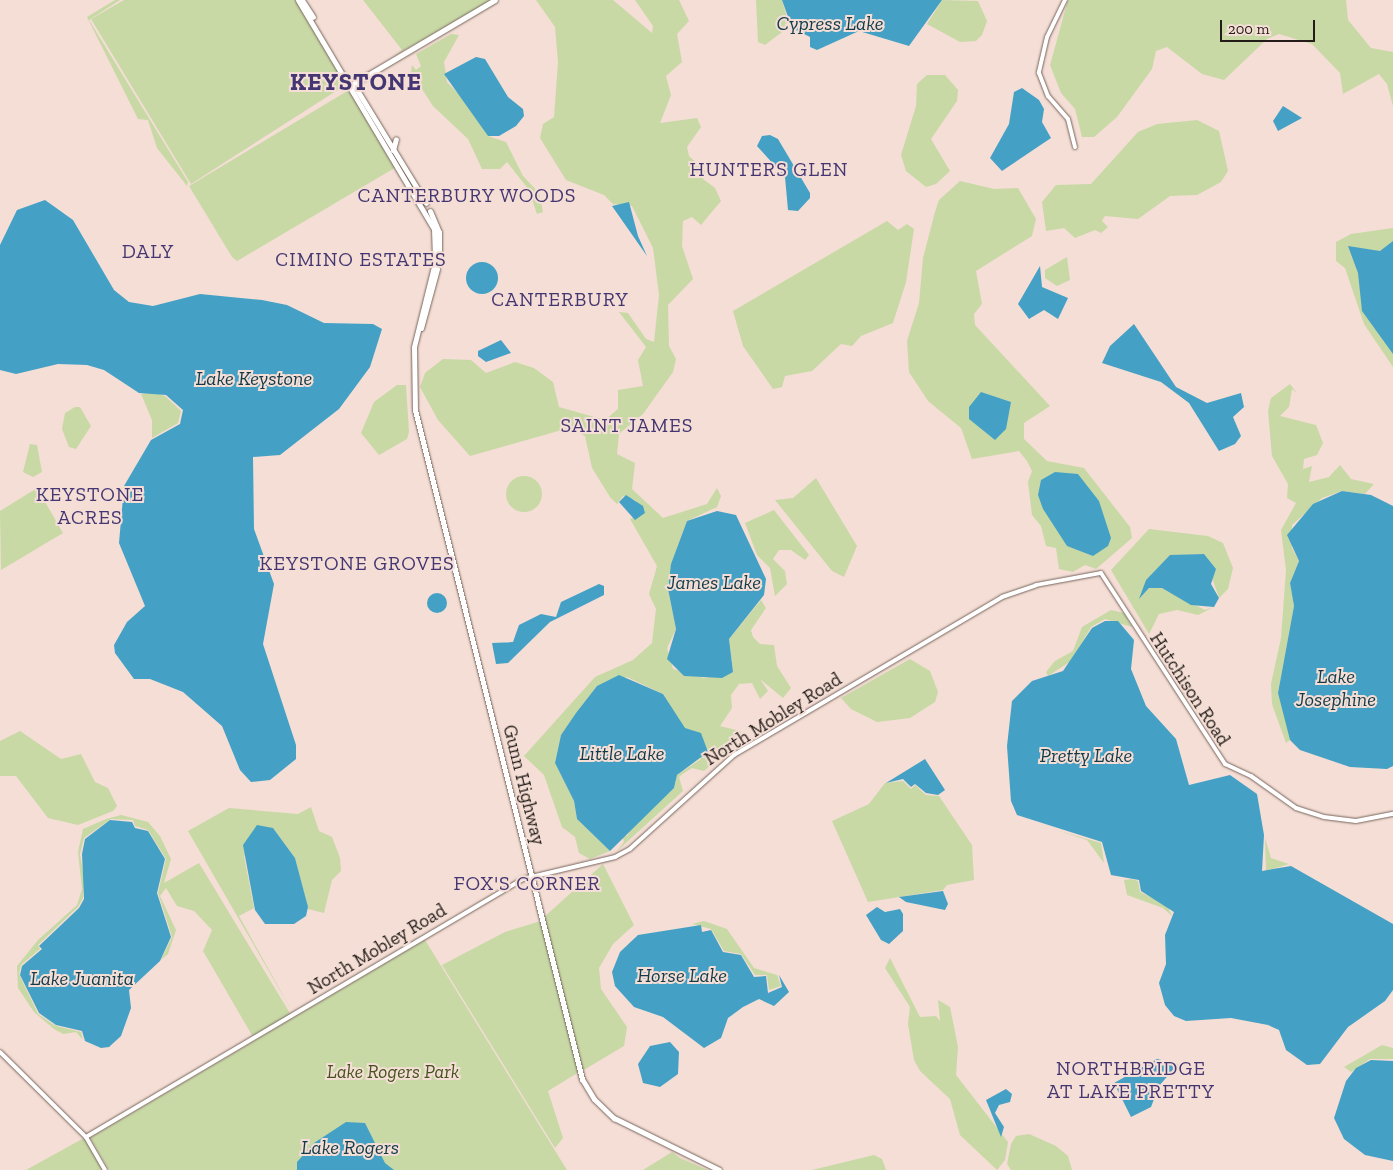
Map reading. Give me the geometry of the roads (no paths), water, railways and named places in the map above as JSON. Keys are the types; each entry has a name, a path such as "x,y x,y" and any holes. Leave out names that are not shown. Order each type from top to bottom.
{"main road":[{"name":"Gunn Highway","path":"298,0 358,91 433,216 440,241 414,363"},
{"name":"Gunn Highway","path":"302,0 426,210 435,234 435,262 414,363 415,410 432,487 581,1076 590,1094 618,1120 719,1170"},
{"path":"352,84 361,81 495,0"},
{"path":"352,84 480,9"},
{"path":"358,91 361,81"},
{"path":"394,151 396,139"}],"street":[{"path":"1065,0 1047,37 1039,73 1048,96 1068,118 1075,147"},
{"name":"North Mobley Road","path":"86,1137 531,875 614,857 630,849 734,756 1002,597 1101,573"},
{"name":"Hutchison Road","path":"1101,573 1220,759 1296,808 1324,817 1356,821 1393,814"},
{"path":"0,1052 86,1137 105,1170"}],"water":[{"name":"Cypress Lake","path":"782,0 942,0 909,46 859,31 817,50 810,47 810,37 792,28"},
{"path":"476,57 485,59 508,97 523,109 524,116 516,126 499,136 488,136 444,74"},
{"path":"1022,88 1039,100 1044,109 1042,122 1051,138 1002,171 990,158 1009,124 1014,92"},
{"path":"1283,106 1302,118 1278,131 1273,121"},
{"path":"770,135 778,139 810,193 810,198 798,211 788,210 785,177 757,146 762,136"},
{"name":"Lake Keystone","path":"45,200 73,220 114,290 129,302 153,306 200,294 262,300 287,305 324,323 373,324 382,329 370,367 339,409 280,455 253,457 254,529 274,584 263,644 296,745 296,759 270,780 251,782 240,770 222,726 183,692 150,679 134,679 115,653 114,645 127,622 145,606 119,543 124,486 151,440 180,424 183,410 166,395 139,393 104,370 87,365 58,364 16,374 0,370 0,245 17,210"},
{"path":"629,202 638,236 647,256 612,206"},
{"path":"1393,241 1393,354 1362,311 1358,273 1348,246 1380,251"},
{"path":"482,262 488,263 493,267 497,272 497,284 493,289 488,293 482,294 476,293 471,289 467,284 466,278 467,272 471,267 476,263"},
{"path":"1040,266 1042,287 1068,298 1058,319 1044,310 1029,319 1018,304"},
{"path":"1134,324 1176,387 1207,403 1241,393 1244,407 1233,417 1241,436 1235,444 1219,451 1189,403 1161,382 1102,363 1110,346"},
{"path":"501,340 511,353 486,362 478,356 478,351"},
{"path":"981,392 1011,402 1006,429 995,440 969,419 969,407"},
{"path":"1055,472 1078,474 1099,501 1111,538 1108,546 1093,556 1067,546 1043,509 1038,495 1041,480"},
{"name":"Lake Josephine","path":"1342,491 1371,495 1393,506 1393,766 1387,769 1350,767 1300,750 1290,740 1278,693 1294,606 1290,583 1299,561 1287,535 1313,504"},
{"path":"626,495 643,506 645,513 635,520 619,502"},
{"name":"James Lake","path":"717,511 736,515 766,579 764,595 729,639 733,672 722,678 684,676 667,659 676,629 668,589 671,564 687,521"},
{"path":"1204,554 1216,569 1211,584 1219,598 1214,607 1191,605 1162,588 1149,588 1139,599 1146,580 1170,555"},
{"path":"599,584 604,586 604,595 550,622 508,663 496,664 492,643 513,642 519,625 541,614 556,617 561,602"},
{"path":"433,593 441,593 447,599 447,607 441,613 433,613 427,607 427,599"},
{"name":"Pretty Lake","path":"1105,621 1118,621 1134,640 1131,669 1146,706 1176,739 1189,785 1230,775 1257,794 1264,835 1262,871 1291,866 1393,924 1393,990 1385,1001 1348,1027 1320,1064 1307,1065 1286,1050 1279,1030 1268,1025 1231,1018 1186,1021 1174,1016 1165,1005 1159,983 1166,964 1165,935 1174,912 1141,891 1139,880 1111,875 1102,842 1017,815 1011,801 1007,746 1012,701 1032,681 1063,671 1092,628"},
{"name":"Little Lake","path":"619,675 663,694 685,728 701,733 708,752 677,775 674,788 610,851 577,819 574,801 555,763 561,735 576,713 597,686"},
{"path":"925,759 945,790 938,795 926,793 915,784 911,787 903,779 886,783"},
{"name":"Lake Juanita","path":"110,820 132,822 135,828 148,831 165,859 157,893 171,937 160,961 129,990 131,1008 121,1036 109,1047 101,1048 85,1041 82,1031 56,1025 39,1013 20,975 22,966 42,949 39,946 79,908 84,899 82,854 85,839"},
{"path":"257,825 273,828 295,858 308,907 306,916 294,924 265,924 255,910 243,845"},
{"path":"943,891 948,904 945,910 906,902 899,897"},
{"path":"877,907 885,912 900,909 903,914 903,931 889,944 881,940 866,915"},
{"name":"Horse Lake","path":"701,925 702,932 711,930 723,952 741,955 754,977 766,976 768,993 782,987 779,975 789,992 774,1006 759,999 743,1007 728,1018 721,1038 704,1048 663,1017 634,1007 615,986 612,972 620,952 638,935"},
{"path":"670,1042 679,1052 678,1074 660,1087 643,1083 638,1064 650,1046"},
{"path":"1157,1059 1178,1064 1159,1086 1151,1107 1131,1117 1114,1083"},
{"path":"1371,1060 1393,1061 1393,1161 1365,1155 1344,1139 1334,1118 1346,1081 1356,1068"},
{"path":"1006,1089 1012,1094 1010,1102 999,1105 995,1113 1004,1127 1001,1137 986,1100"},
{"name":"Lake Rogers","path":"346,1122 365,1123 385,1163 394,1170 297,1170 297,1162 314,1143"}],"district":[{"name":"KEYSTONE","path":"356,82"},
{"name":"HUNTERS GLEN","path":"769,169"},
{"name":"CANTERBURY WOODS","path":"467,195"},
{"name":"DALY","path":"148,251"},
{"name":"CIMINO ESTATES","path":"361,259"},
{"name":"CANTERBURY","path":"560,299"},
{"name":"SAINT JAMES","path":"627,425"},
{"name":"KEYSTONE ACRES","path":"90,506"},
{"name":"KEYSTONE GROVES","path":"357,563"},
{"name":"FOX'S CORNER","path":"527,883"},
{"name":"NORTHBRIDGE AT LAKE PRETTY","path":"1131,1080"}],"park label":[{"name":"Lake Rogers Park","path":"393,1072"}]}
